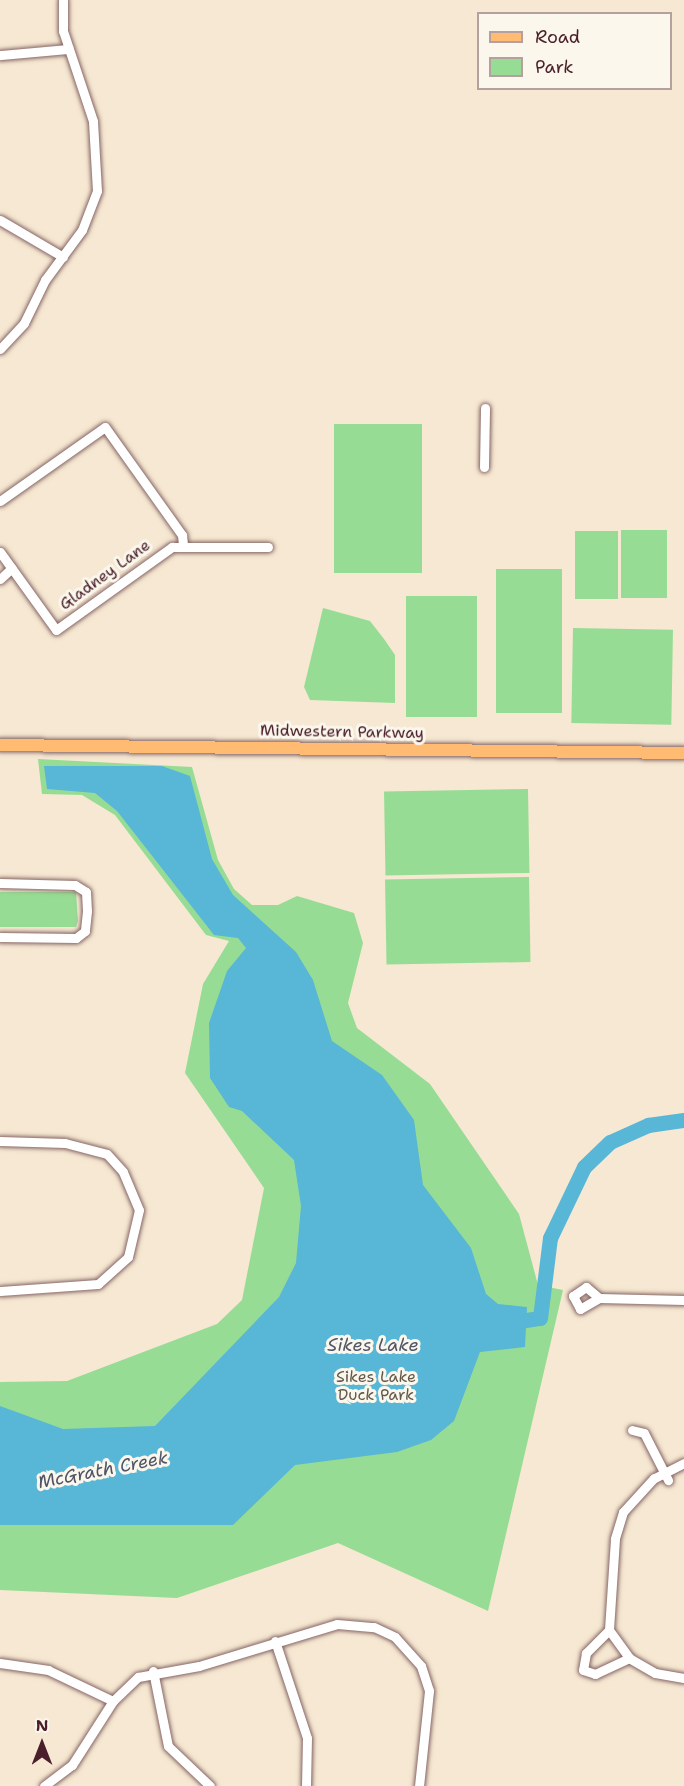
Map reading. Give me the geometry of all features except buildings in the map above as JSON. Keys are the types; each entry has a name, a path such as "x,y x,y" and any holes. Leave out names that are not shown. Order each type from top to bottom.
{"main road":[{"name":"Midwestern Parkway","path":"0,745 684,753"}],"street":[{"path":"0,349 24,323 95,201 99,166 85,84 69,49 63,0"},
{"path":"0,55 69,49"},
{"path":"0,220 63,257"},
{"path":"484,467 485,408"},
{"path":"0,501 105,427 182,535 183,545"},
{"name":"Gladney Lane","path":"0,552 56,630 159,553 183,545 268,546"},
{"path":"0,579 12,568"},
{"path":"0,883 75,885 86,892 87,910 85,931 76,938 0,937"},
{"path":"0,1142 65,1143 107,1154 123,1172 139,1210 138,1234 128,1257 98,1284 0,1290"},
{"path":"599,1298 684,1300"},
{"path":"632,1430 644,1433 666,1477"},
{"path":"630,1658 595,1674 583,1670 586,1653 609,1630 618,1524 642,1488 666,1477 684,1463"},
{"path":"44,1786 54,1783 86,1747 113,1701 138,1677 153,1671 198,1666 322,1626 363,1625 394,1637 412,1652 429,1691 419,1786"},
{"path":"609,1630 630,1658 655,1673 684,1678"},
{"path":"275,1641 307,1738 306,1786"},
{"path":"0,1663 48,1670 113,1701"},
{"path":"153,1671 168,1746 210,1786"}],"green space":[{"path":"334,424 422,424 422,573 334,573"},
{"path":"621,530 667,530 667,598 621,598"},
{"path":"575,531 618,531 618,599 575,599"},
{"path":"496,569 562,569 562,713 496,713"},
{"path":"406,596 477,596 477,717 406,717"},
{"path":"323,608 370,621 384,639 395,655 395,703 310,700 304,687"},
{"path":"573,628 673,630 671,725 571,723"},
{"name":"Sikes Lake Duck Park","path":"38,759 192,767 218,860 234,889 252,905 278,905 297,896 354,913 363,943 348,1003 357,1028 430,1084 519,1214 538,1285 563,1290 488,1611 338,1543 177,1598 0,1590 0,1382 67,1381 217,1324 242,1300 264,1188 185,1073 203,984 229,941 206,935 115,815 82,795 42,794"},
{"path":"528,789 529,873 385,876 384,792"},
{"path":"529,877 530,962 387,965 385,880"},
{"path":"0,892 76,892 78,921 76,927 0,927"}],"water":[{"name":"Sikes Lake","path":"44,766 162,766 190,776 212,859 233,895 296,952 313,980 332,1041 382,1075 414,1120 423,1185 471,1248 486,1294 498,1304 527,1307 525,1347 480,1352 454,1421 431,1440 397,1452 295,1465 233,1525 0,1525 0,1406 63,1429 155,1426 279,1297 296,1263 301,1206 294,1160 242,1111 229,1107 210,1078 209,1023 227,971 246,948 238,938 214,935 117,811 95,793 47,789"}],"waterway":[{"name":"McGrath Creek","path":"507,1323 540,1318 550,1238 584,1167 610,1142 648,1125 684,1120"}]}
